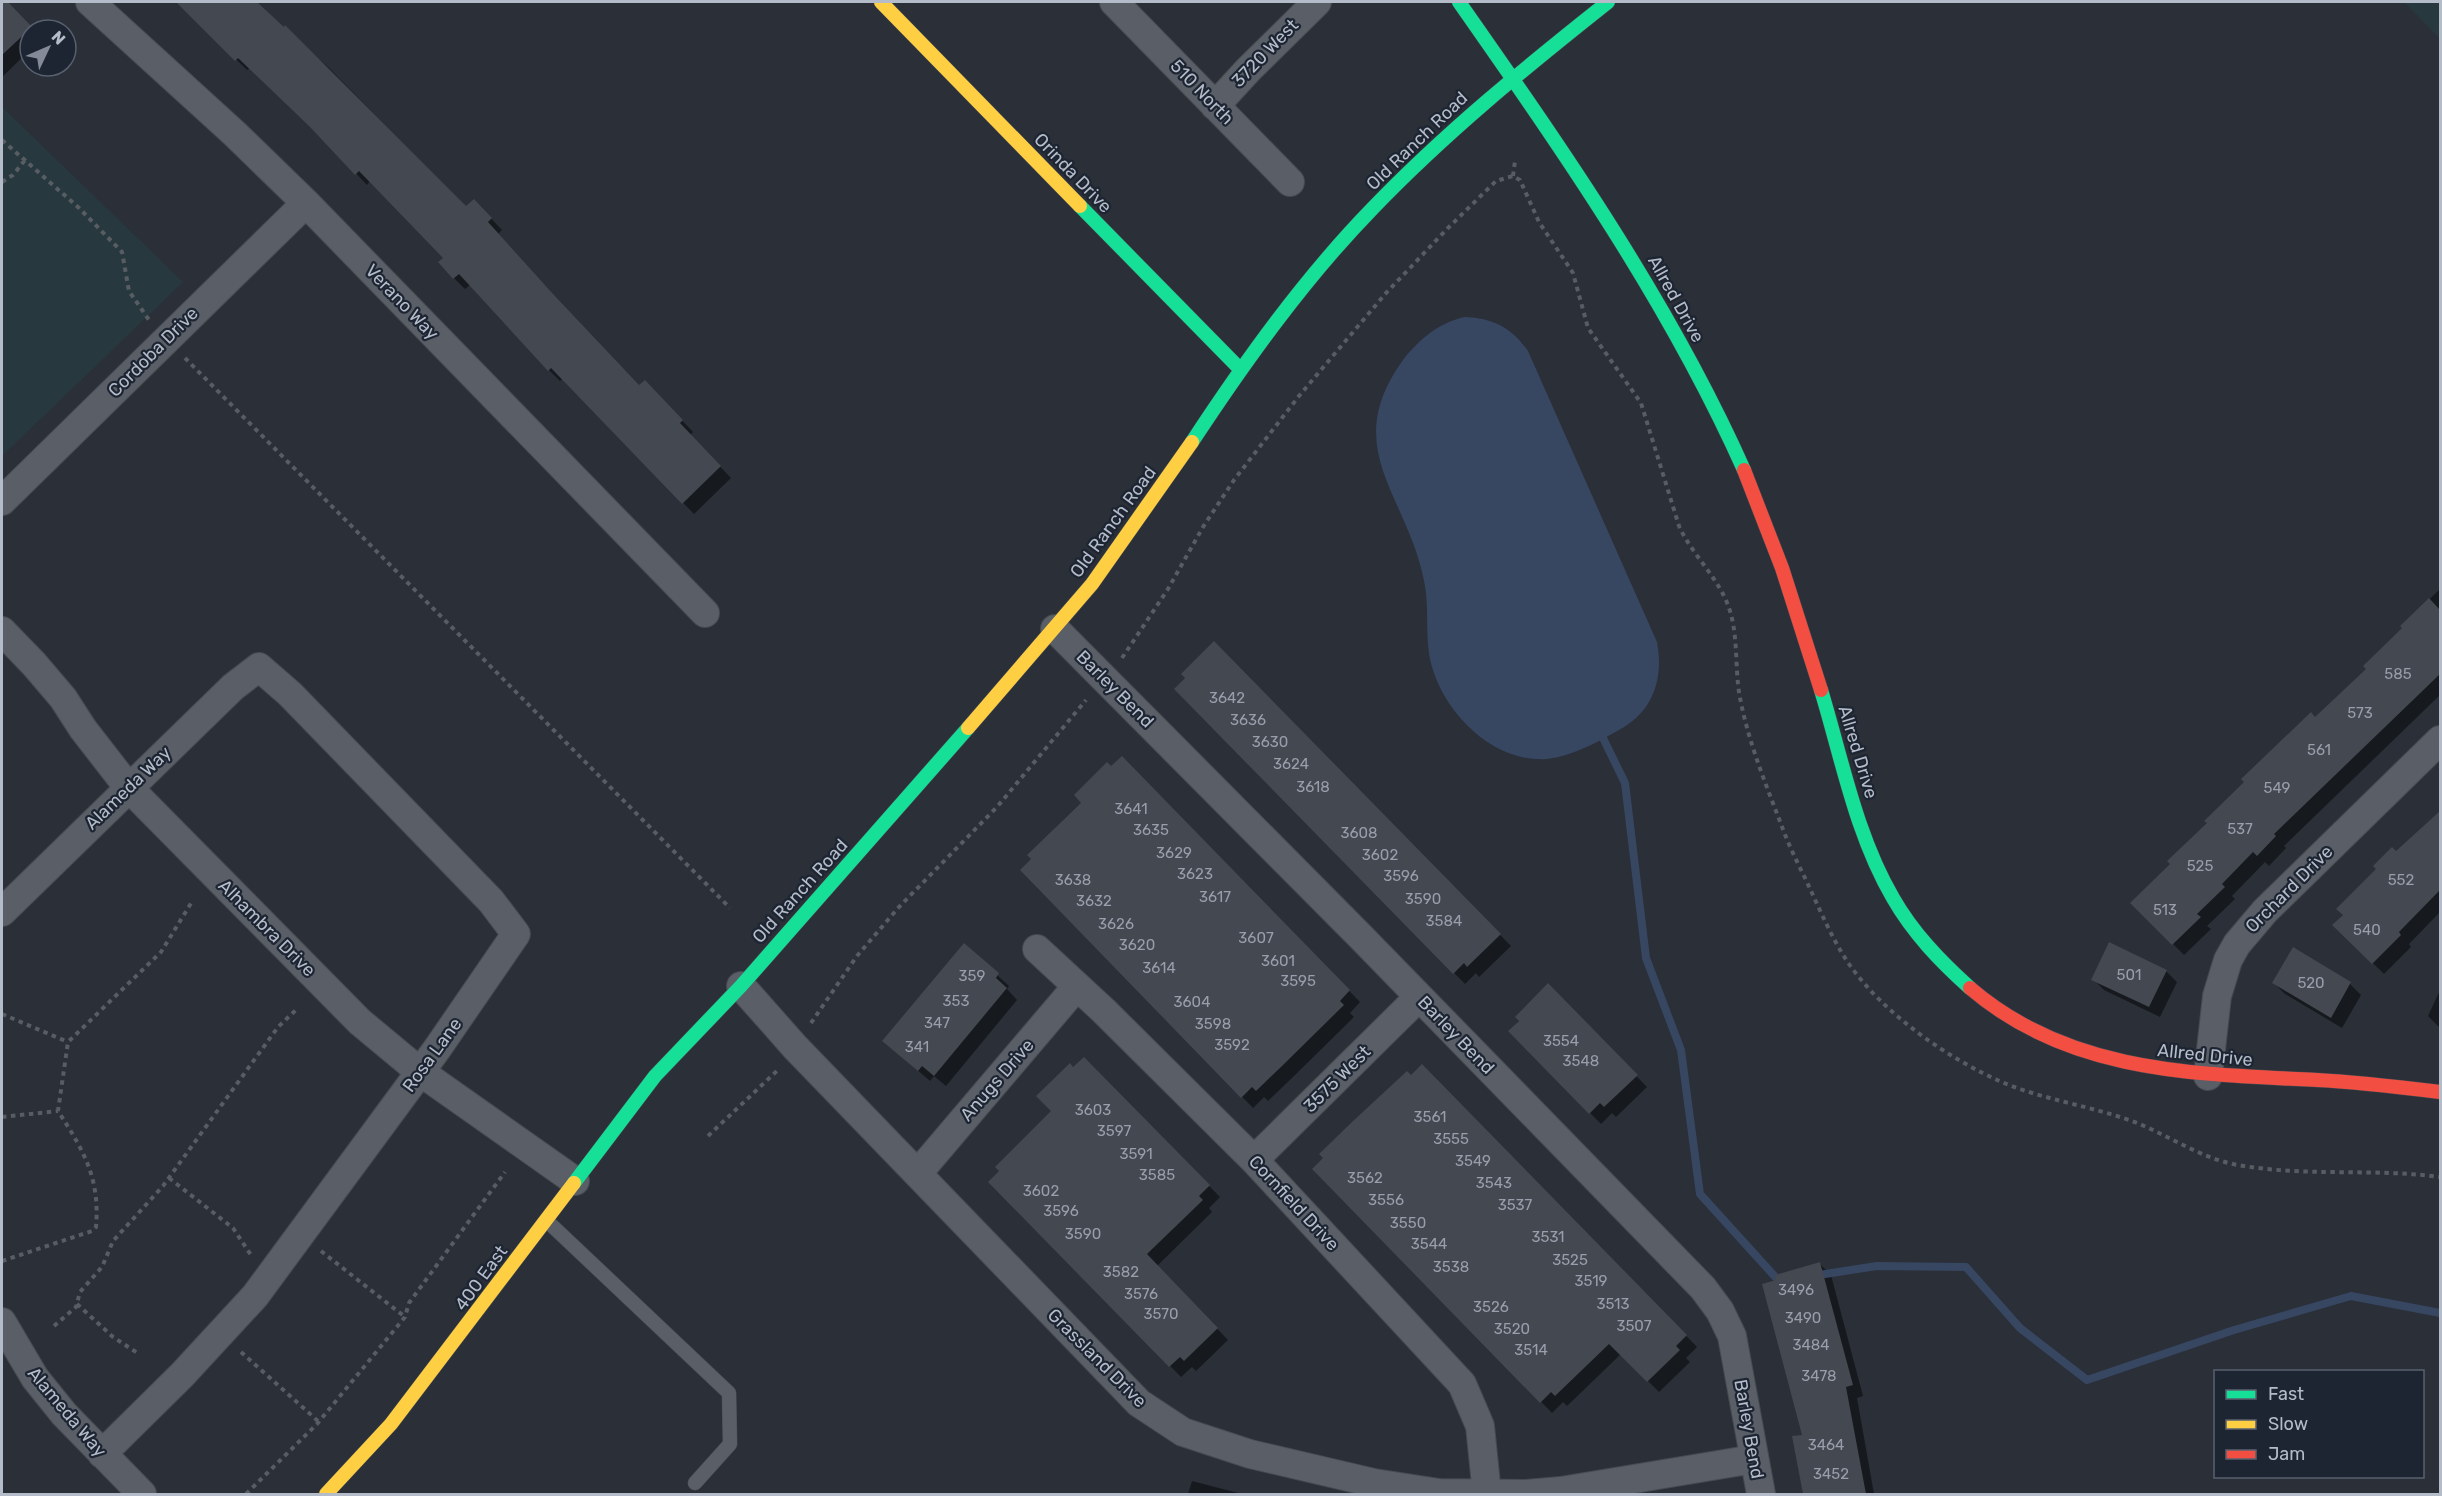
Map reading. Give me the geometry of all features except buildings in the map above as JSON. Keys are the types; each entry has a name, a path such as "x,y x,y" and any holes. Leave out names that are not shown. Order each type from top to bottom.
{"street":[{"name":"Verano Way","path":"90,2 235,134 306,203 705,613"},
{"name":"Orinda Drive","path":"881,2 1239,369"},
{"name":"510 North","path":"1114,2 1290,182"},
{"name":"3720 West","path":"1215,106 1262,55 1317,2"},
{"name":"Allred Drive","path":"1459,2 1603,210 1643,275 1733,445 1774,544 1864,834 1894,899 1914,929 1945,966 1989,1004 2050,1038 2084,1052 2119,1062 2208,1076 2371,1084 2440,1092"},
{"name":"Old Ranch Road","path":"655,1076 741,986 1055,629 1126,540 1239,369 1311,279 1372,209 1450,133 1512,78 1608,2"},
{"name":"Cordoba Drive","path":"2,501 306,203"},
{"name":"Barley Bend","path":"1055,629 1703,1288 1720,1311 1732,1336 1761,1494"},
{"name":"Alhambra Drive","path":"2,631 63,699 128,787 360,1022 419,1071 575,1181"},
{"name":"Alameda Way","path":"2,912 128,787 233,687 259,667"},
{"name":"Rosa Lane","path":"102,1454 182,1375 255,1296 304,1232 516,934 491,901 290,694 259,667"},
{"name":"Orchard Drive","path":"2208,1076 2217,996 2228,960 2237,944 2265,911 2440,740"},
{"name":"Cornfield Drive","path":"1036,949 1077,986 1254,1160 1462,1384 1480,1426 1487,1494"},
{"name":"Grassland Drive","path":"741,986 795,1047 1139,1403 1183,1432 1250,1454 1374,1483 1439,1493 1526,1494 1561,1491 1754,1458"},
{"name":"Anugs Drive","path":"918,1173 1077,986"},
{"name":"3575 West","path":"1254,1160 1419,997"},
{"name":"400 East","path":"326,1494 391,1424 452,1348 655,1076"},
{"name":"Alameda Way","path":"2,1322 35,1378 64,1414 142,1494"}],"lane":[{"path":"546,1220 729,1393 730,1444 695,1483"}],"path":[{"path":"2,140 79,208 122,252 129,291 153,326"},
{"path":"2,182 13,175 26,160"},
{"path":"1513,176 1515,161"},
{"path":"1116,667 1168,589 1203,527 1228,489 1299,396 1386,292 1441,235 1496,181 1513,176 1520,180 1539,222 1572,273 1588,328 1641,403 1679,526 1688,545 1718,587 1729,608 1740,695 1754,750 1785,834 1843,954 1876,996 1911,1027 1959,1061 2004,1082 2053,1100 2122,1117 2234,1165 2277,1170 2379,1172 2440,1177"},
{"path":"184,357 730,908"},
{"path":"806,1030 857,956 899,908 997,807 1082,704"},
{"path":"2,1261 92,1231 96,1227 97,1196 92,1171 82,1147 58,1111 68,1042 161,952 193,900"},
{"path":"54,1326 77,1304 80,1292 102,1267 113,1241 169,1178 278,1027 298,1008"},
{"path":"2,1014 68,1042"},
{"path":"708,1136 777,1073"},
{"path":"2,1117 58,1111"},
{"path":"246,1494 319,1422 405,1317 409,1303 505,1172"},
{"path":"169,1178 233,1228 246,1251 256,1260"},
{"path":"317,1248 405,1317"},
{"path":"77,1304 113,1337 139,1354"},
{"path":"236,1347 319,1422"}],"shaded area":[{"path":"2404,2 2440,2 2440,39"},
{"path":"2,107 183,282 2,456"}],"water":[{"path":"1465,317 1493,322 1501,326 1515,336 1528,351 1657,642 1659,669 1657,681 1648,704 1640,714 1631,723 1602,739 1575,752 1547,759 1527,758 1509,753 1491,744 1475,732 1448,702 1432,667 1426,592 1416,550 1383,471 1377,446 1377,420 1385,391 1403,360 1431,332 1456,319"}],"waterway":[{"path":"1603,738 1625,783 1646,958 1681,1050 1700,1194 1779,1281 1784,1280"},
{"path":"1812,1276 1877,1266 1966,1267 2020,1328 2087,1380 2234,1330 2351,1296 2440,1313"}],"traffic: fast":[{"path":"1459,2 1576,172 1649,288 1715,408 1744,470"},
{"path":"1192,442 1233,381 1299,292 1372,209 1457,127 1608,2"},
{"path":"1080,206 1240,369"},
{"path":"1821,690 1859,823 1880,874 1918,935 1970,988"},
{"path":"574,1183 655,1076 741,986 968,728"}],"traffic: slow":[{"path":"881,2 1080,206"},
{"path":"968,728 1092,584 1192,442"},
{"path":"326,1494 391,1424 574,1183"}],"traffic: jam":[{"path":"1744,470 1782,568 1821,690"},
{"path":"1970,988 2008,1016 2049,1037 2091,1053 2134,1064 2179,1071 2348,1082 2440,1092"}]}
